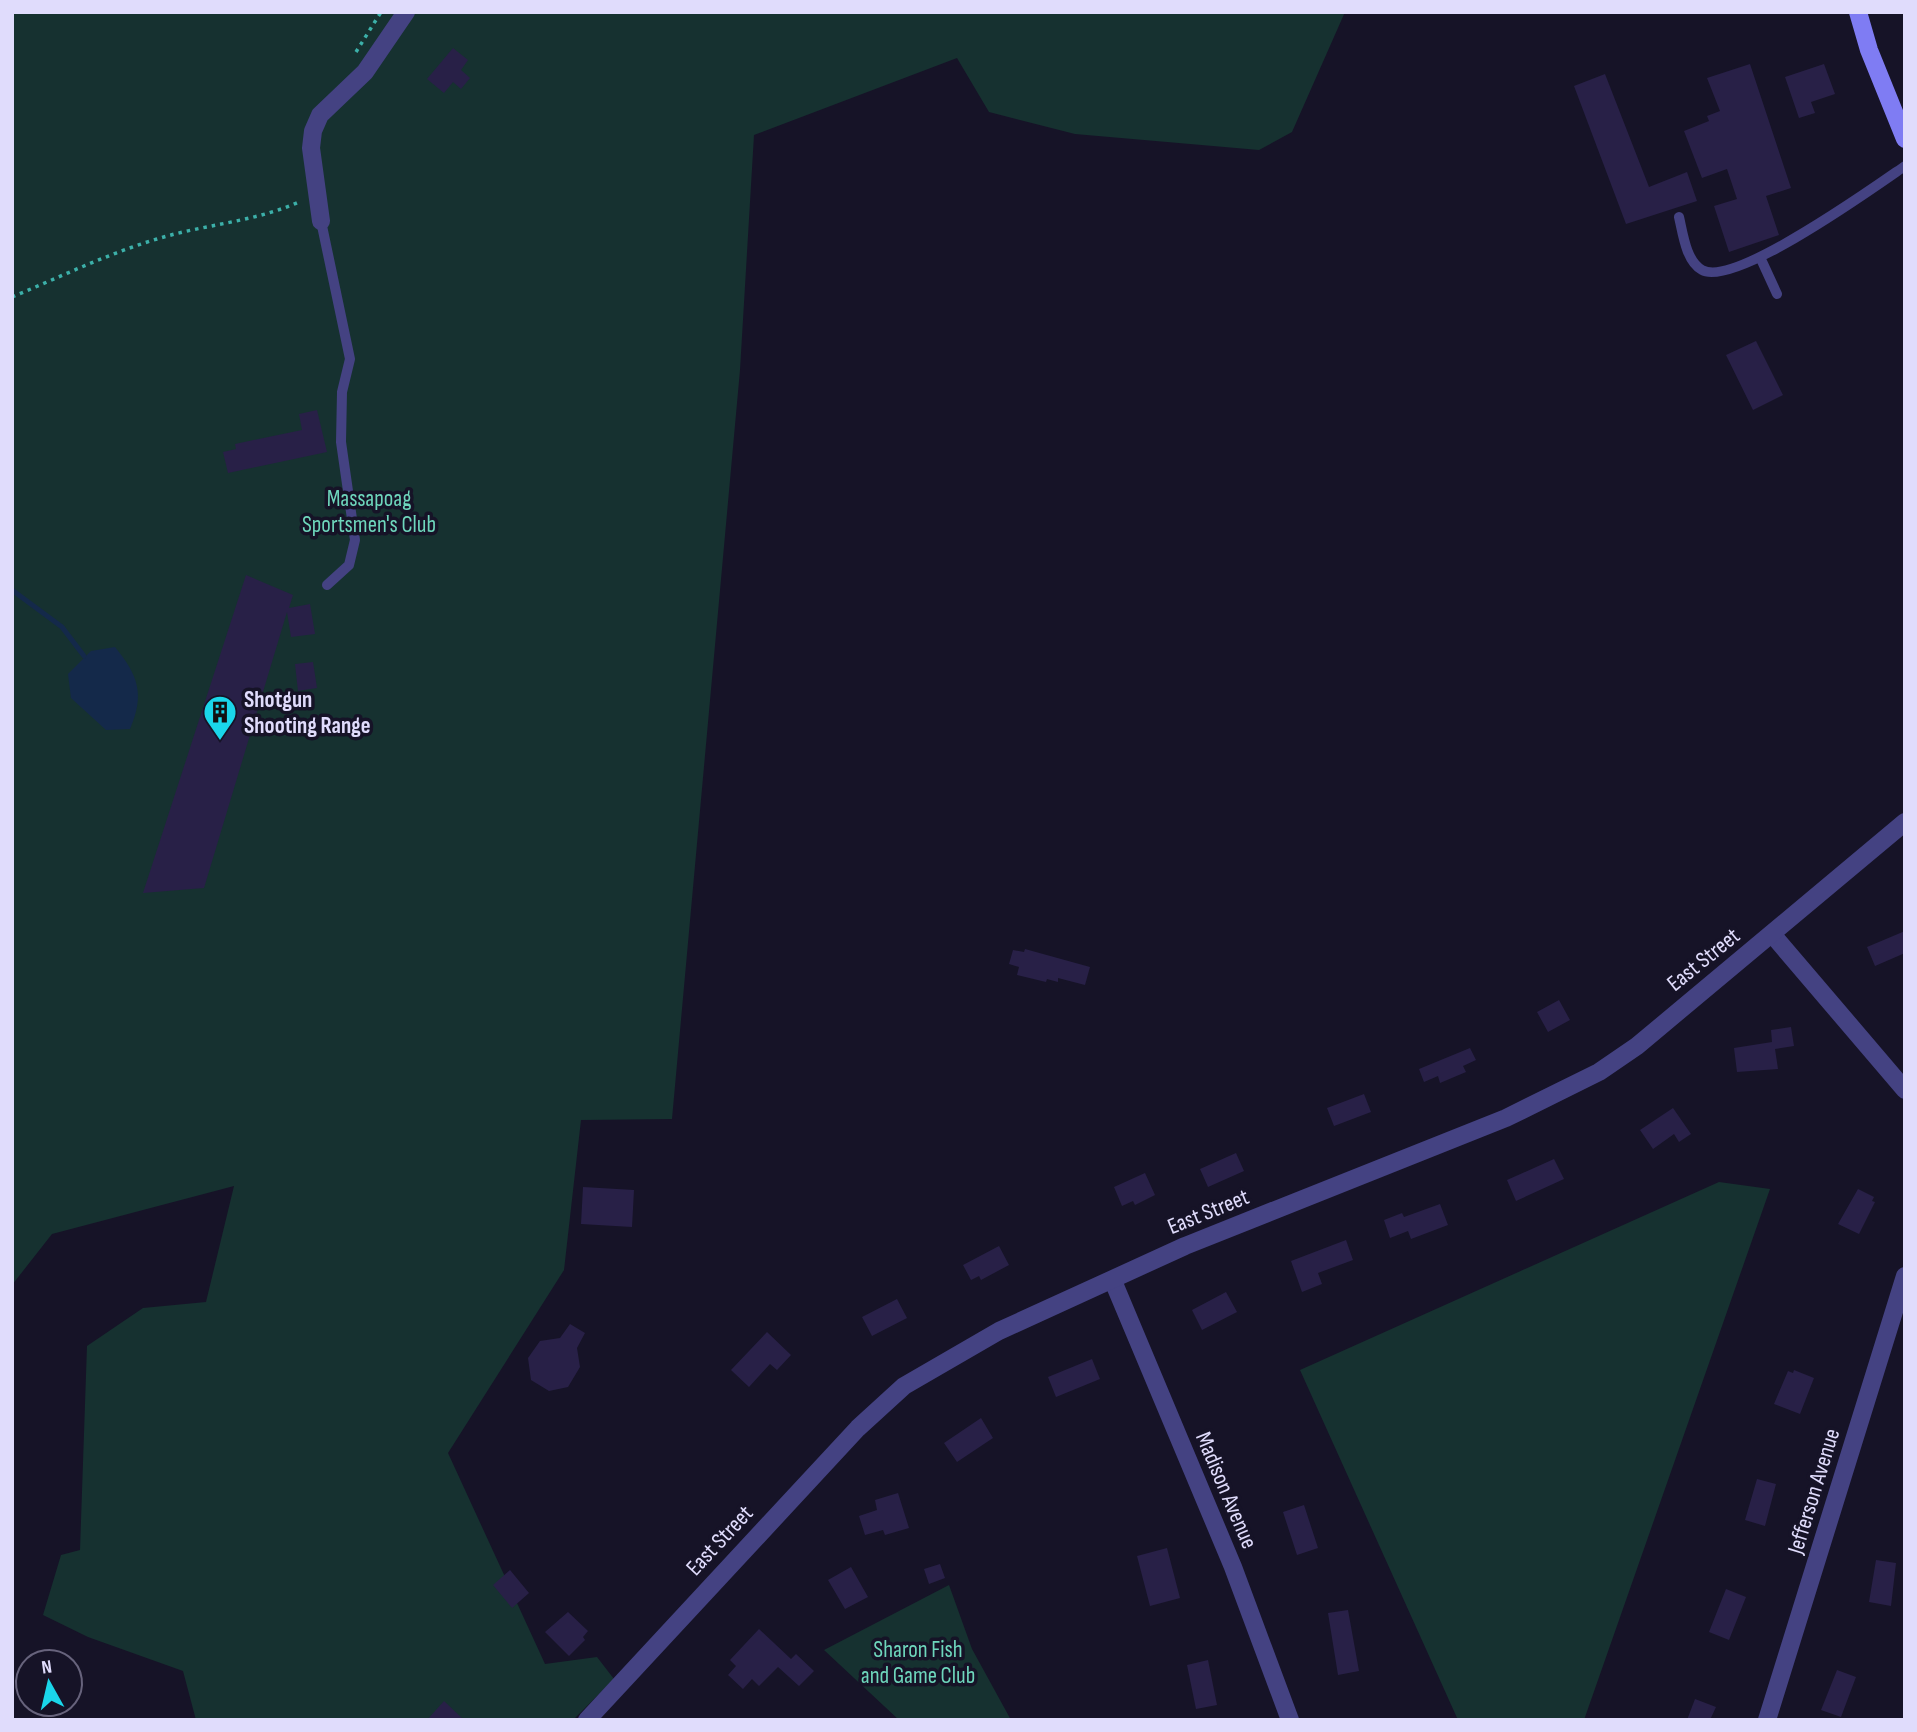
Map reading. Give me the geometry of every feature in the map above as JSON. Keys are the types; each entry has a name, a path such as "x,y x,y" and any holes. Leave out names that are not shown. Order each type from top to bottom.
{"main road":[{"path":"1858,12 1869,50 1905,139"}],"street":[{"path":"321,221 311,148 313,131 320,115 365,72 406,12"},
{"name":"East Street","path":"587,1720 858,1428 904,1386 999,1331 1185,1246 1506,1118 1599,1072 1637,1046 1905,822"},
{"path":"1772,934 1905,1090"},
{"name":"Jefferson Avenue","path":"1768,1720 1905,1276"},
{"name":"Madison Avenue","path":"1113,1281 1233,1567 1290,1720"}],"lane":[{"path":"1679,217 1692,260 1704,272 1724,273 1788,243 1905,166"},
{"path":"321,221 350,359 342,393 341,442 355,540 349,565 327,585"},
{"path":"1760,257 1777,294"}],"path":[{"path":"12,297 156,239 208,225 272,214 316,195"}],"green space":[{"name":"Massapoag Sportsmen's Club","path":"12,12 1345,12 1292,132 1259,150 1075,134 989,112 957,58 754,135 740,370 672,1119 581,1120 564,1270 448,1453 545,1664 597,1657 614,1679 573,1720 196,1720 183,1671 88,1637 43,1615 61,1555 80,1550 87,1346 143,1308 206,1302 234,1186 52,1234 12,1285"},
{"path":"1719,1182 1770,1189 1584,1720 1458,1720 1300,1370"},
{"name":"Sharon Fish and Game Club","path":"949,1585 972,1649 1011,1720 899,1720 824,1650"}],"water":[{"path":"115,647 134,676 137,705 130,729 106,730 71,698 68,674 91,651"}],"building":[{"path":"453,48 468,60 461,70 470,78 461,89 453,82 444,93 427,79"},
{"path":"1750,64 1791,188 1766,196 1779,235 1729,252 1714,206 1737,199 1727,169 1702,178 1684,131 1709,121 1707,116 1720,111 1707,78"},
{"path":"1824,64 1835,94 1811,102 1815,113 1799,118 1785,77"},
{"path":"1605,74 1649,187 1687,172 1697,201 1626,224 1574,86"},
{"path":"1756,341 1783,395 1753,410 1726,355"},
{"path":"317,410 327,452 228,473 223,452 236,449 235,444 302,430 299,414"},
{"name":"Shotgun Shooting Range","path":"246,575 293,595 289,608 310,604 315,634 291,637 287,612 204,888 143,893"},
{"path":"313,662 317,688 298,691 295,664"},
{"path":"1905,931 1905,953 1875,966 1867,947"},
{"path":"1025,949 1090,967 1085,985 1058,978 1058,982 1047,979 1046,982 1017,975 1019,967 1009,964 1013,950 1024,952"},
{"path":"1559,1000 1570,1020 1548,1032 1537,1012"},
{"path":"1791,1027 1794,1046 1775,1049 1778,1069 1737,1072 1734,1048 1772,1042 1771,1030"},
{"path":"1470,1048 1476,1060 1463,1066 1466,1072 1440,1083 1438,1076 1424,1082 1419,1069"},
{"path":"1364,1094 1371,1112 1334,1126 1327,1108"},
{"path":"1673,1108 1691,1134 1679,1142 1674,1134 1653,1149 1640,1130"},
{"path":"1236,1153 1244,1171 1208,1187 1200,1169"},
{"path":"1554,1159 1564,1179 1516,1201 1507,1180"},
{"path":"1145,1173 1155,1195 1135,1205 1133,1201 1122,1206 1114,1187"},
{"path":"583,1187 634,1190 632,1227 581,1224"},
{"path":"1858,1189 1874,1197 1872,1201 1875,1202 1859,1234 1838,1224"},
{"path":"1440,1204 1448,1225 1411,1239 1408,1231 1390,1238 1384,1220 1402,1213 1404,1217"},
{"path":"1346,1240 1353,1260 1318,1273 1322,1284 1302,1292 1291,1261"},
{"path":"999,1246 1009,1265 981,1280 979,1276 971,1280 963,1265"},
{"path":"1226,1292 1237,1312 1202,1330 1192,1310"},
{"path":"897,1299 907,1318 872,1336 862,1317"},
{"path":"570,1324 585,1333 577,1348 580,1367 568,1387 549,1391 531,1380 528,1358 540,1341 560,1338"},
{"path":"767,1332 791,1355 777,1370 770,1364 749,1387 731,1370"},
{"path":"1092,1359 1100,1379 1056,1397 1048,1377"},
{"path":"1794,1370 1814,1378 1800,1414 1774,1404 1788,1371 1793,1373"},
{"path":"981,1418 993,1438 957,1462 944,1443"},
{"path":"1757,1479 1776,1484 1765,1526 1745,1520"},
{"path":"898,1493 909,1528 885,1535 883,1530 865,1535 859,1516 877,1510 875,1500"},
{"path":"1304,1505 1318,1548 1297,1555 1283,1512"},
{"path":"1167,1548 1180,1598 1150,1606 1137,1556"},
{"path":"1876,1560 1896,1563 1891,1606 1869,1602"},
{"path":"940,1564 945,1578 929,1584 924,1569"},
{"path":"851,1567 868,1597 845,1609 828,1580"},
{"path":"510,1570 529,1593 512,1608 493,1585"},
{"path":"1726,1589 1746,1597 1729,1640 1709,1632"},
{"path":"1348,1610 1359,1671 1338,1675 1328,1613"},
{"path":"568,1612 588,1631 583,1637 585,1640 569,1656 545,1632"},
{"path":"759,1629 791,1659 796,1654 814,1671 799,1686 778,1667 759,1686 752,1679 743,1689 728,1675 736,1666 730,1660"},
{"path":"1208,1660 1217,1705 1196,1709 1187,1665"},
{"path":"1837,1670 1856,1677 1841,1717 1821,1710"},
{"path":"1695,1699 1716,1707 1710,1720 1687,1720"},
{"path":"444,1701 464,1720 427,1720"}],"waterway":[{"path":"12,590 62,627 84,656"}],"place":[{"name":"Shotgun Shooting Range","path":"220,742"}]}
